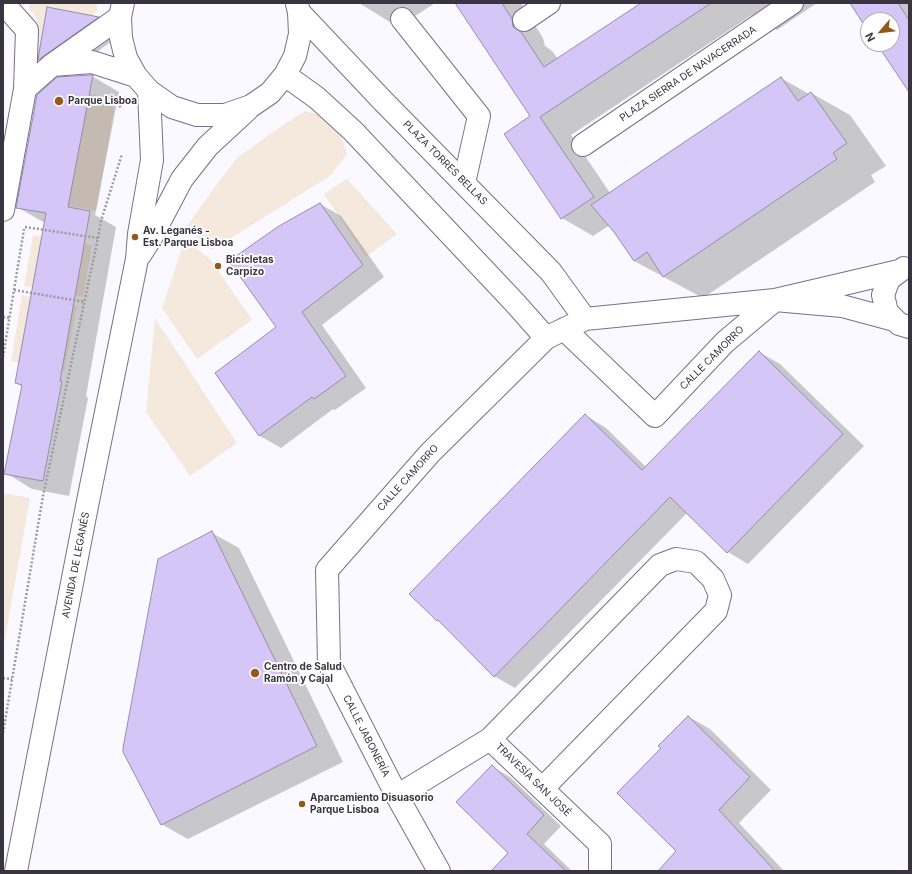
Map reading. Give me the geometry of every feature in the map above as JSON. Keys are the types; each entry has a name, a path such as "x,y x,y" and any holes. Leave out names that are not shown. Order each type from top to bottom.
{"street":[{"path":"3,210 25,89 28,30 4,3"},
{"path":"524,20 549,3"},
{"name":"PLAZA SIERRA DE NAVACERRADA","path":"583,145 792,3"},
{"path":"52,65 92,62 142,84 172,107 197,115 224,115 251,106 270,93 285,75 295,56 300,34 298,7"},
{"name":"PLAZA TORRES BELLAS","path":"298,7 382,100 551,272 585,318"},
{"path":"25,89 52,65 121,10"},
{"path":"121,10 122,44 126,58 142,84"},
{"path":"402,19 479,116 464,183"},
{"path":"285,75 317,98 353,131 516,304 547,340"},
{"name":"AVENIDA DE LEGANÉS","path":"16,871 137,259 139,234 152,160 142,84"},
{"name":"AVENIDA DE LEGANÉS","path":"137,259 151,238 182,179 208,146 251,106"},
{"path":"902,323 887,312 883,295 889,279 904,269"},
{"name":"CALLE CAMORRO","path":"329,664 327,570 430,453 547,340 585,318 775,300 904,269"},
{"name":"CALLE CAMORRO","path":"547,340 655,416 725,342 775,300 842,306 902,323"},
{"path":"490,739 660,565 676,559 696,562 713,579 720,595 716,611 542,789"},
{"name":"CALLE JABONERÍA","path":"329,664 397,796 439,871"},
{"name":"TRAVESÍA SAN JOSÉ","path":"397,796 490,739 600,844 600,871"}],"path":[{"path":"113,97 124,112"},
{"path":"3,733 43,496 101,221 124,150"},
{"path":"3,357 25,219"},
{"path":"24,227 98,238"},
{"path":"14,290 84,302"},
{"path":"3,318 10,318"},
{"path":"3,678 12,679"}],"shaded area":[{"path":"30,3 97,3 97,10 85,26 71,38 38,58 39,27 35,16 29,8"},
{"path":"81,93 99,96 114,108 97,211 39,200"},
{"path":"305,111 325,116 339,127 347,154 330,176 212,250 186,227 238,157"},
{"path":"347,179 397,234 366,257 324,194"},
{"path":"33,235 92,245 83,297 24,286"},
{"path":"185,239 211,260 252,320 197,359 162,308"},
{"path":"22,295 77,306 64,371 11,361"},
{"path":"155,318 237,443 190,476 146,412"},
{"path":"3,493 30,498 3,650"}],"building":[{"path":"455,3 502,3 512,19 513,27 521,32 544,67 641,3 711,3 540,117 594,197 561,219 504,134 530,116"},
{"path":"850,3 898,3 909,20 909,92 882,52 900,52 900,12 860,12 860,19"},
{"path":"47,7 99,17 38,60 39,53"},
{"path":"93,75 68,207 90,211 60,381 62,381 43,481 4,474 22,385 15,383 46,213 16,208 37,95 57,77"},
{"path":"781,77 798,101 811,92 847,143 833,153 837,159 663,277 647,252 634,261 614,232 591,205"},
{"path":"320,203 363,265 302,312 346,376 314,399 312,397 259,436 215,373 276,327 229,261 279,226"},
{"path":"759,351 843,434 727,553 670,497 494,677 438,620 437,621 409,594 585,414 642,470"},
{"name":"Centro de Salud Ramón y Cajal","path":"212,531 317,746 161,825 123,752 123,748 158,559"},
{"path":"688,716 750,777 719,810 775,871 658,871 676,851 617,793 661,748 658,746"},
{"path":"492,765 544,815 527,834 566,871 491,871 508,853 456,802"}],"place":[{"name":"Parque Lisboa","path":"59,101"},
{"name":"Av. Leganés - Est. Parque Lisboa","path":"135,237"},
{"name":"Bicicletas Carpizo","path":"218,266"},
{"name":"Centro de Salud Ramón y Cajal","path":"255,673"},
{"name":"Aparcamiento Disuasorio Parque Lisboa","path":"302,804"}]}
